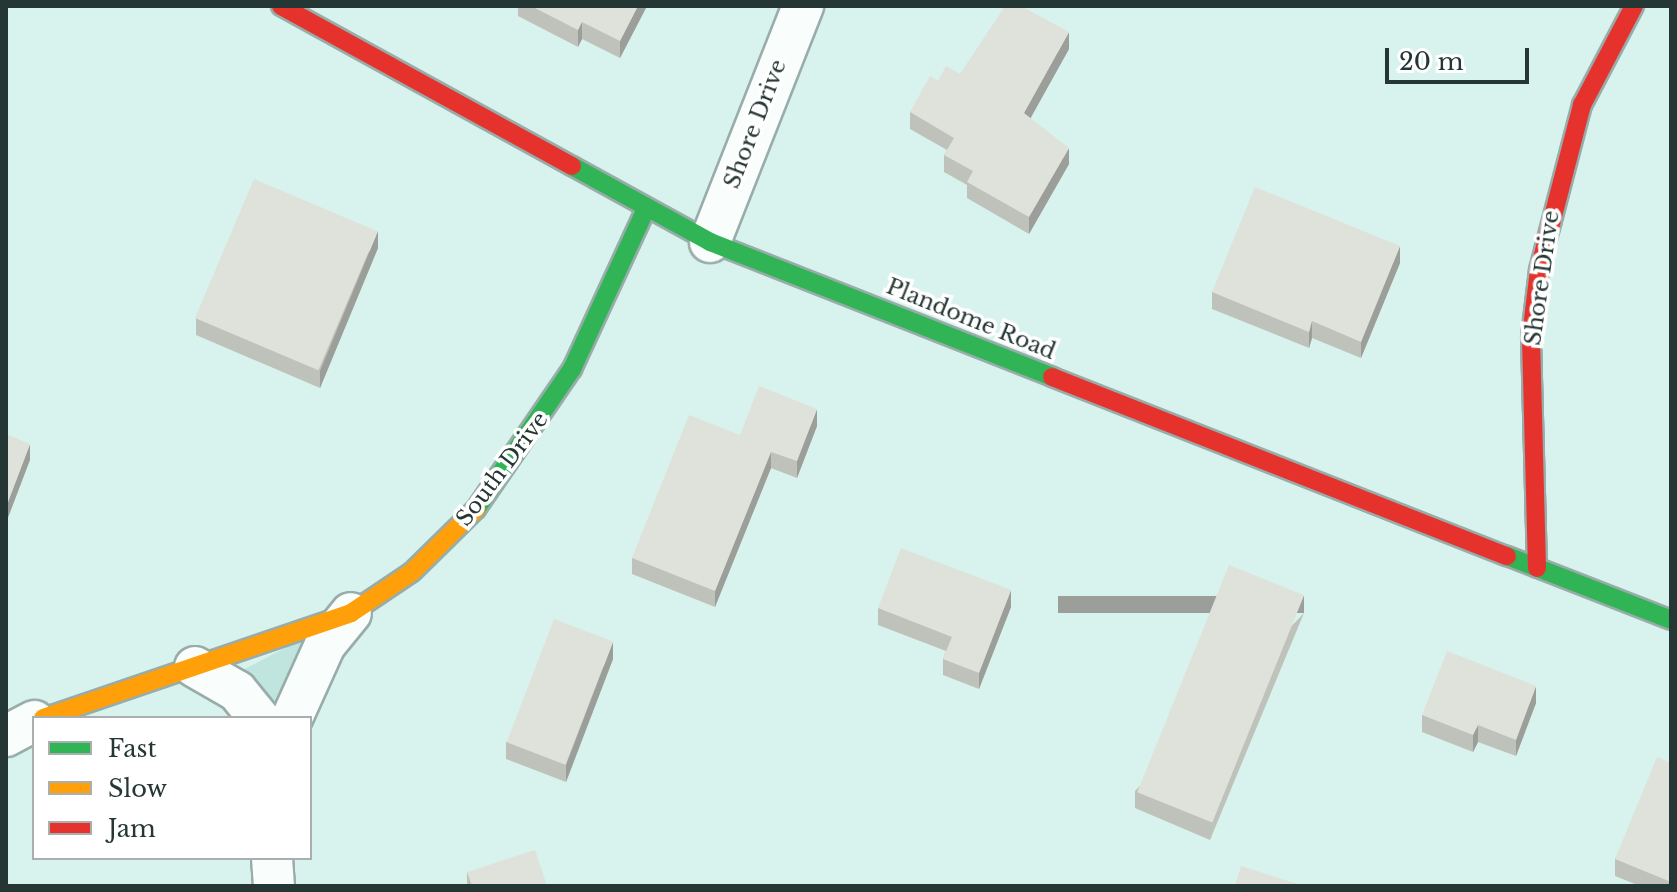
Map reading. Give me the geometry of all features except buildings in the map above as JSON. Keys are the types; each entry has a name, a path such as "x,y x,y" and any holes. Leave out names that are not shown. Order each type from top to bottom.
{"main road":[{"name":"Plandome Road","path":"281,6 645,211 710,242 1671,620"},
{"name":"Shore Drive","path":"1537,568 1531,336 1539,270 1578,117 1634,6"},
{"name":"South Drive","path":"49,716 351,613 412,572 475,511 517,454 572,369 645,211"}],"street":[{"name":"Shore Drive","path":"710,242 803,6"},
{"path":"293,716 325,645 351,613"},
{"path":"195,667 237,691 257,716"},
{"path":"6,736 32,722"},
{"path":"272,860 274,886"}],"green space":[{"path":"351,613 293,716 224,680"}],"traffic: fast":[{"path":"572,166 710,242 1052,377"},
{"path":"476,509 572,369 645,211"},
{"path":"1507,556 1671,620"}],"traffic: slow":[{"path":"49,716 351,613 412,572 476,509"}],"traffic: jam":[{"path":"281,6 572,166"},
{"path":"1537,568 1531,336 1539,270 1582,105 1634,6"},
{"path":"1052,377 1507,556"}]}
